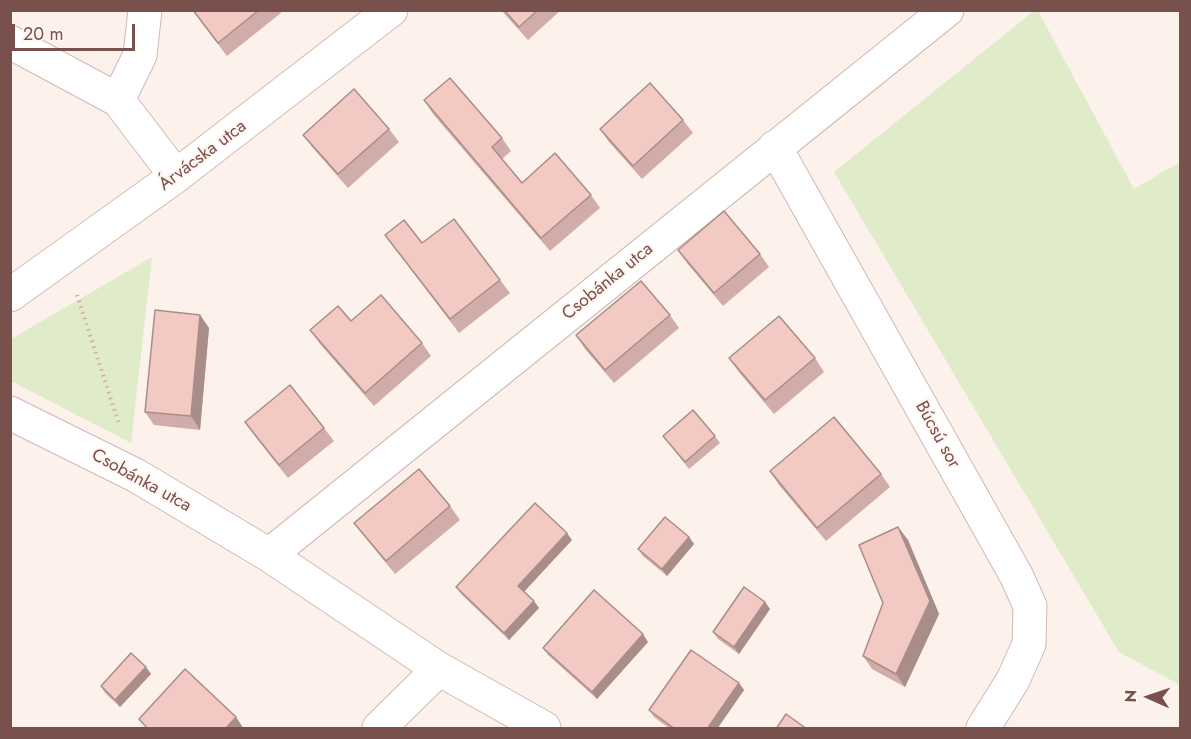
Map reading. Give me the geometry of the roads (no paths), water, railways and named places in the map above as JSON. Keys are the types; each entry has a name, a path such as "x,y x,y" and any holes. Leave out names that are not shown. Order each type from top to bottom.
{"street":[{"path":"118,100 140,55 145,10"},
{"name":"Árvácska utca","path":"10,295 176,176 391,10"},
{"name":"Csobánka utca","path":"269,555 947,10"},
{"path":"10,42 118,100 176,176"},
{"name":"Búcsú sor","path":"775,147 1016,575 1030,606 1029,644 1013,680 982,729"},
{"name":"Csobánka utca","path":"10,413 137,476 269,555 439,669 544,729"},
{"path":"379,729 439,669"}]}
